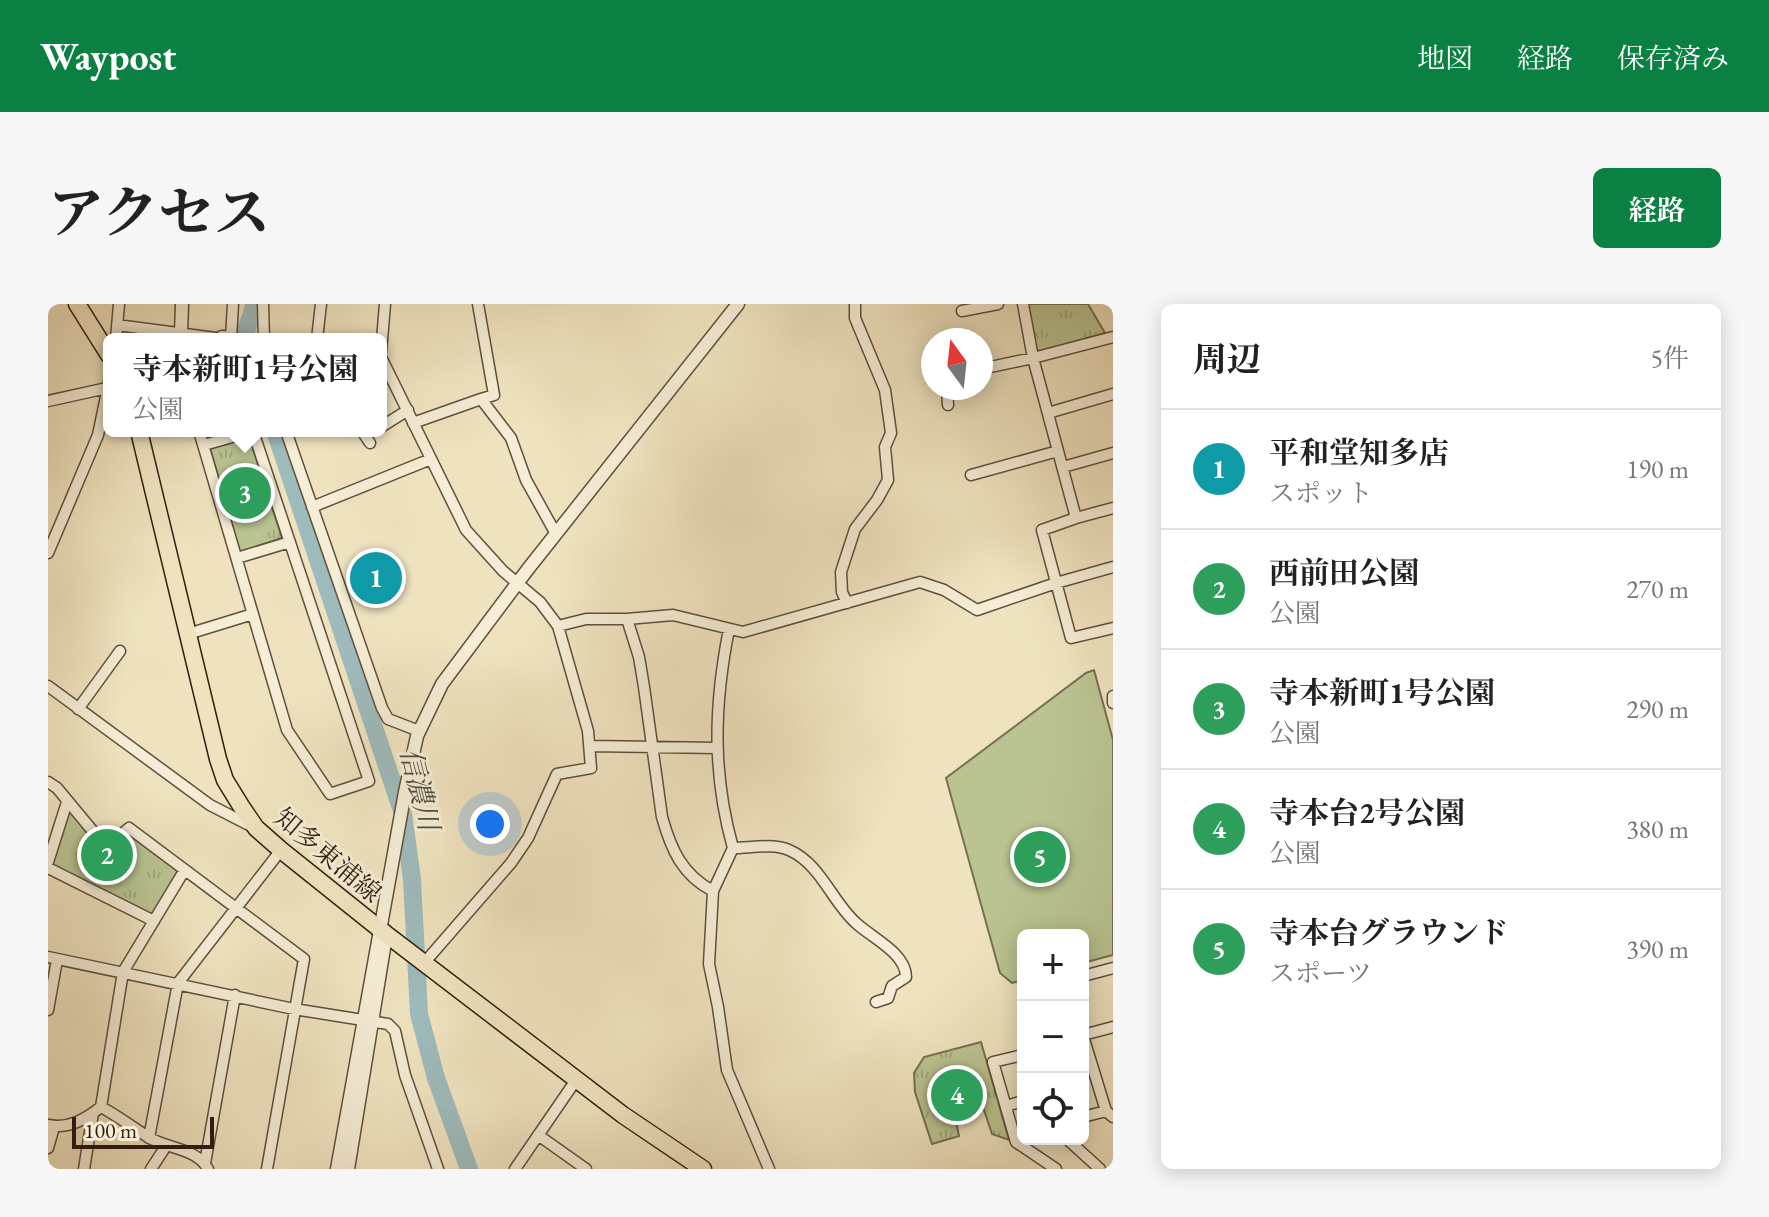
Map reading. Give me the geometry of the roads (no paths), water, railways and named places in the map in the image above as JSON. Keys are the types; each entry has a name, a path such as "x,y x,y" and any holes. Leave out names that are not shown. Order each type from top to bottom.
{"main road":[{"path":"77,304 103,345"},
{"name":"知多東浦線","path":"140,437 218,759 231,792 256,828 576,1080 665,1146 703,1169"}],"street":[{"path":"116,333 119,304"},
{"path":"180,333 182,304"},
{"path":"230,333 233,304"},
{"path":"263,304 264,333"},
{"path":"318,333 321,304"},
{"path":"383,333 385,304"},
{"path":"413,423 494,395 480,330 478,304"},
{"path":"348,1169 392,858 419,731 442,684 738,304"},
{"path":"847,603 842,592 841,572 855,529 888,480 885,447 891,433 885,390 855,318 855,304"},
{"path":"967,308 998,304"},
{"path":"1023,304 1033,358 1076,518"},
{"path":"117,325 163,333"},
{"path":"993,366 1113,337"},
{"path":"387,368 466,530 482,551 540,602 558,626 591,746 591,768 557,774 528,838 511,863 425,962"},
{"path":"387,382 393,381"},
{"path":"48,401 103,386"},
{"path":"1048,413 1113,394"},
{"path":"481,399 511,438 526,480 556,534"},
{"path":"948,400 948,405"},
{"path":"48,553 98,435 103,410"},
{"path":"387,423 408,410"},
{"path":"201,437 287,730 330,794 369,781 255,437"},
{"path":"204,445 232,437"},
{"path":"288,437 385,716 419,731"},
{"path":"971,475 1058,451"},
{"path":"1063,467 1113,453"},
{"path":"312,507 431,459"},
{"path":"1113,508 1042,530 1071,638 1113,628"},
{"path":"237,558 290,542"},
{"path":"558,626 586,619 673,615 743,632 920,582 944,590 977,610 1113,567"},
{"path":"188,634 253,614"},
{"path":"627,619 639,657 662,817 669,843 688,874 713,891"},
{"path":"729,629 716,718 724,815 733,848 713,891 709,964 727,1070 769,1169"},
{"path":"78,709 120,651"},
{"path":"48,686 210,805 256,828"},
{"path":"1113,696 1113,703"},
{"path":"591,746 717,748"},
{"path":"48,782 57,788 106,847 129,828 304,959 267,1169"},
{"path":"67,802 48,865 154,921"},
{"path":"733,848 774,847 792,851 812,867 854,921 890,949 906,968 906,977 892,986 888,998 876,1002"},
{"path":"149,1138 178,983 281,850"},
{"path":"84,1169 123,972 184,871"},
{"path":"48,1010 53,958 294,1009 388,1024 395,1031 405,1075 438,1169"},
{"path":"1089,974 1113,968"},
{"path":"206,1166 235,995"},
{"path":"337,1169 368,1021"},
{"path":"1089,1033 1113,1027"},
{"path":"1017,1056 993,1062 1016,1142 1056,1169"},
{"path":"1089,1058 1109,1114 1089,1116"},
{"path":"515,1169 576,1080"},
{"path":"1089,1082 1095,1081"},
{"path":"1006,1106 1017,1103"},
{"path":"48,1148 51,1126 83,1122 97,1110"},
{"path":"97,1110 166,1146 191,1153 206,1166"},
{"path":"538,1135 586,1169"},
{"path":"1074,1145 1100,1169"},
{"path":"151,1169 166,1146"}],"waterway":[{"name":"信濃川","path":"246,333 254,304"},
{"name":"信濃川","path":"277,437 403,814 412,879 419,1014 436,1078 469,1169"}],"place":[{"name":"寺本新町1号公園","path":"245,493"},
{"name":"平和堂知多店","path":"376,578"},
{"name":"西前田公園","path":"107,855"},
{"name":"寺本台グラウンド","path":"1040,857"},
{"name":"寺本台2号公園","path":"957,1095"}]}
